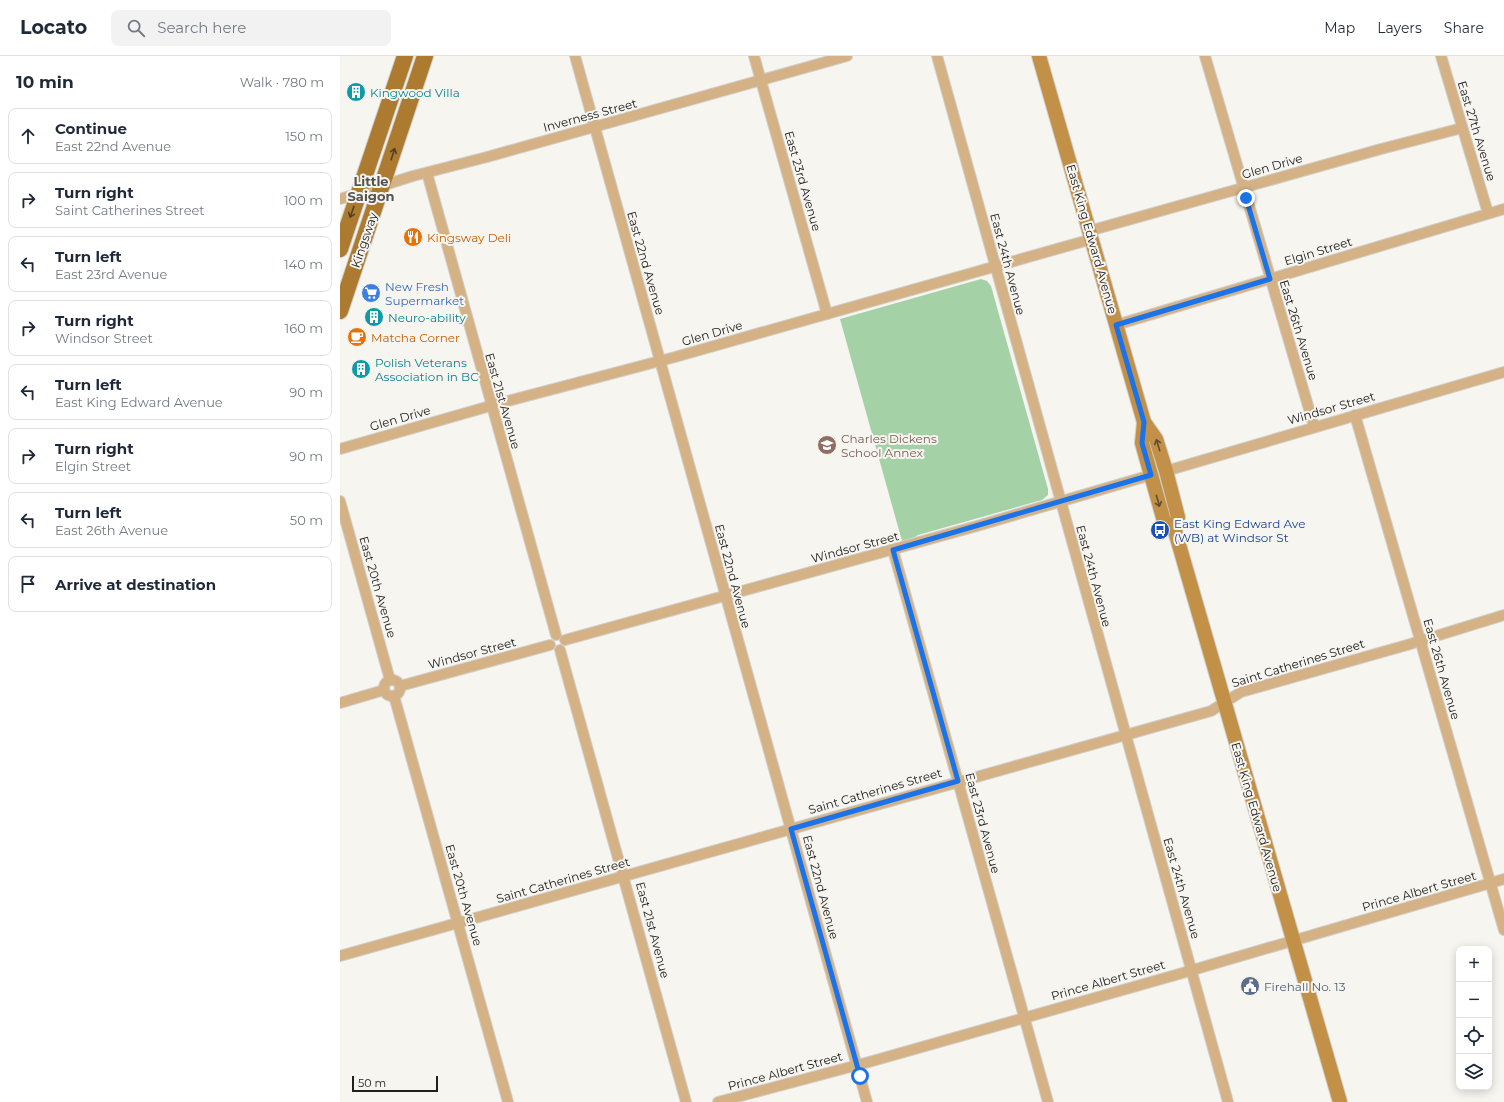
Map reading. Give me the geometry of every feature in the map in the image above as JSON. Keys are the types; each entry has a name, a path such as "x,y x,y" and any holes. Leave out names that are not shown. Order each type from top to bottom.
{"main road":[{"name":"Kingsway","path":"340,249 405,56"},
{"name":"Kingsway","path":"340,311 425,56"},
{"name":"East King Edward Avenue","path":"1039,56 1144,422 1156,439 1166,471 1178,516 1175,531 1340,1102"},
{"name":"East King Edward Avenue","path":"1144,422 1142,443 1164,521 1175,531"}],"street":[{"name":"East 22nd Avenue","path":"574,56 661,361 867,1102"},
{"name":"East 23rd Avenue","path":"754,56 827,314"},
{"name":"Inverness Street","path":"340,199 427,173 847,56"},
{"name":"East 24th Avenue","path":"936,56 1228,1102"},
{"name":"East 26th Avenue","path":"1205,56 1314,426"},
{"name":"East 27th Avenue","path":"1441,56 1488,213"},
{"name":"Glen Drive","path":"340,449 995,267 1090,235 1243,188 1462,128"},
{"name":"East 21st Avenue","path":"427,173 556,635"},
{"name":"Elgin Street","path":"1116,325 1504,209"},
{"name":"Windsor Street","path":"1166,471 1314,426 1504,372"},
{"name":"East 26th Avenue","path":"1355,415 1504,930"},
{"name":"Windsor Street","path":"565,640 893,550 1151,475"},
{"name":"East 20th Avenue","path":"340,501 390,680"},
{"name":"East 23rd Avenue","path":"893,550 1048,1102"},
{"name":"Saint Catherines Street","path":"340,956 541,898 1211,711 1241,692 1420,641 1504,615"},
{"path":"556,635 563,636 565,640 565,645 560,650 553,649 550,645 550,640 556,635"},
{"name":"Windsor Street","path":"400,686 550,645"},
{"name":"East 21st Avenue","path":"560,650 686,1102"},
{"path":"390,680 395,680 400,686 400,691 394,696 387,695 384,690 384,685 390,680"},
{"path":"340,703 384,690"},
{"name":"East 20th Avenue","path":"394,696 508,1102"},
{"name":"Prince Albert Street","path":"718,1102 857,1065 1293,941 1504,879"}],"green space":[{"path":"981,279 987,281 991,286 1048,489 1048,495 1042,500 918,535 902,541 840,319"}],"place":[{"name":"Kingwood Villa","path":"356,92"},
{"name":"Kingsway Deli","path":"413,237"},
{"name":"New Fresh Supermarket","path":"371,293"},
{"name":"Neuro-ability","path":"374,317"},
{"name":"Matcha Corner","path":"357,337"},
{"name":"Polish Veterans Association in BC","path":"361,369"},
{"name":"Charles Dickens School Annex","path":"827,445"},
{"name":"East King Edward Ave (WB) at Windsor St","path":"1160,530"},
{"name":"Firehall No. 13","path":"1250,986"}],"district":[{"name":"Little Saigon","path":"371,188"}],"route":[{"path":"860,1076 791,829 958,781 893,550 1151,475 1142,443 1144,422 1116,325 1270,279 1246,198"}]}
